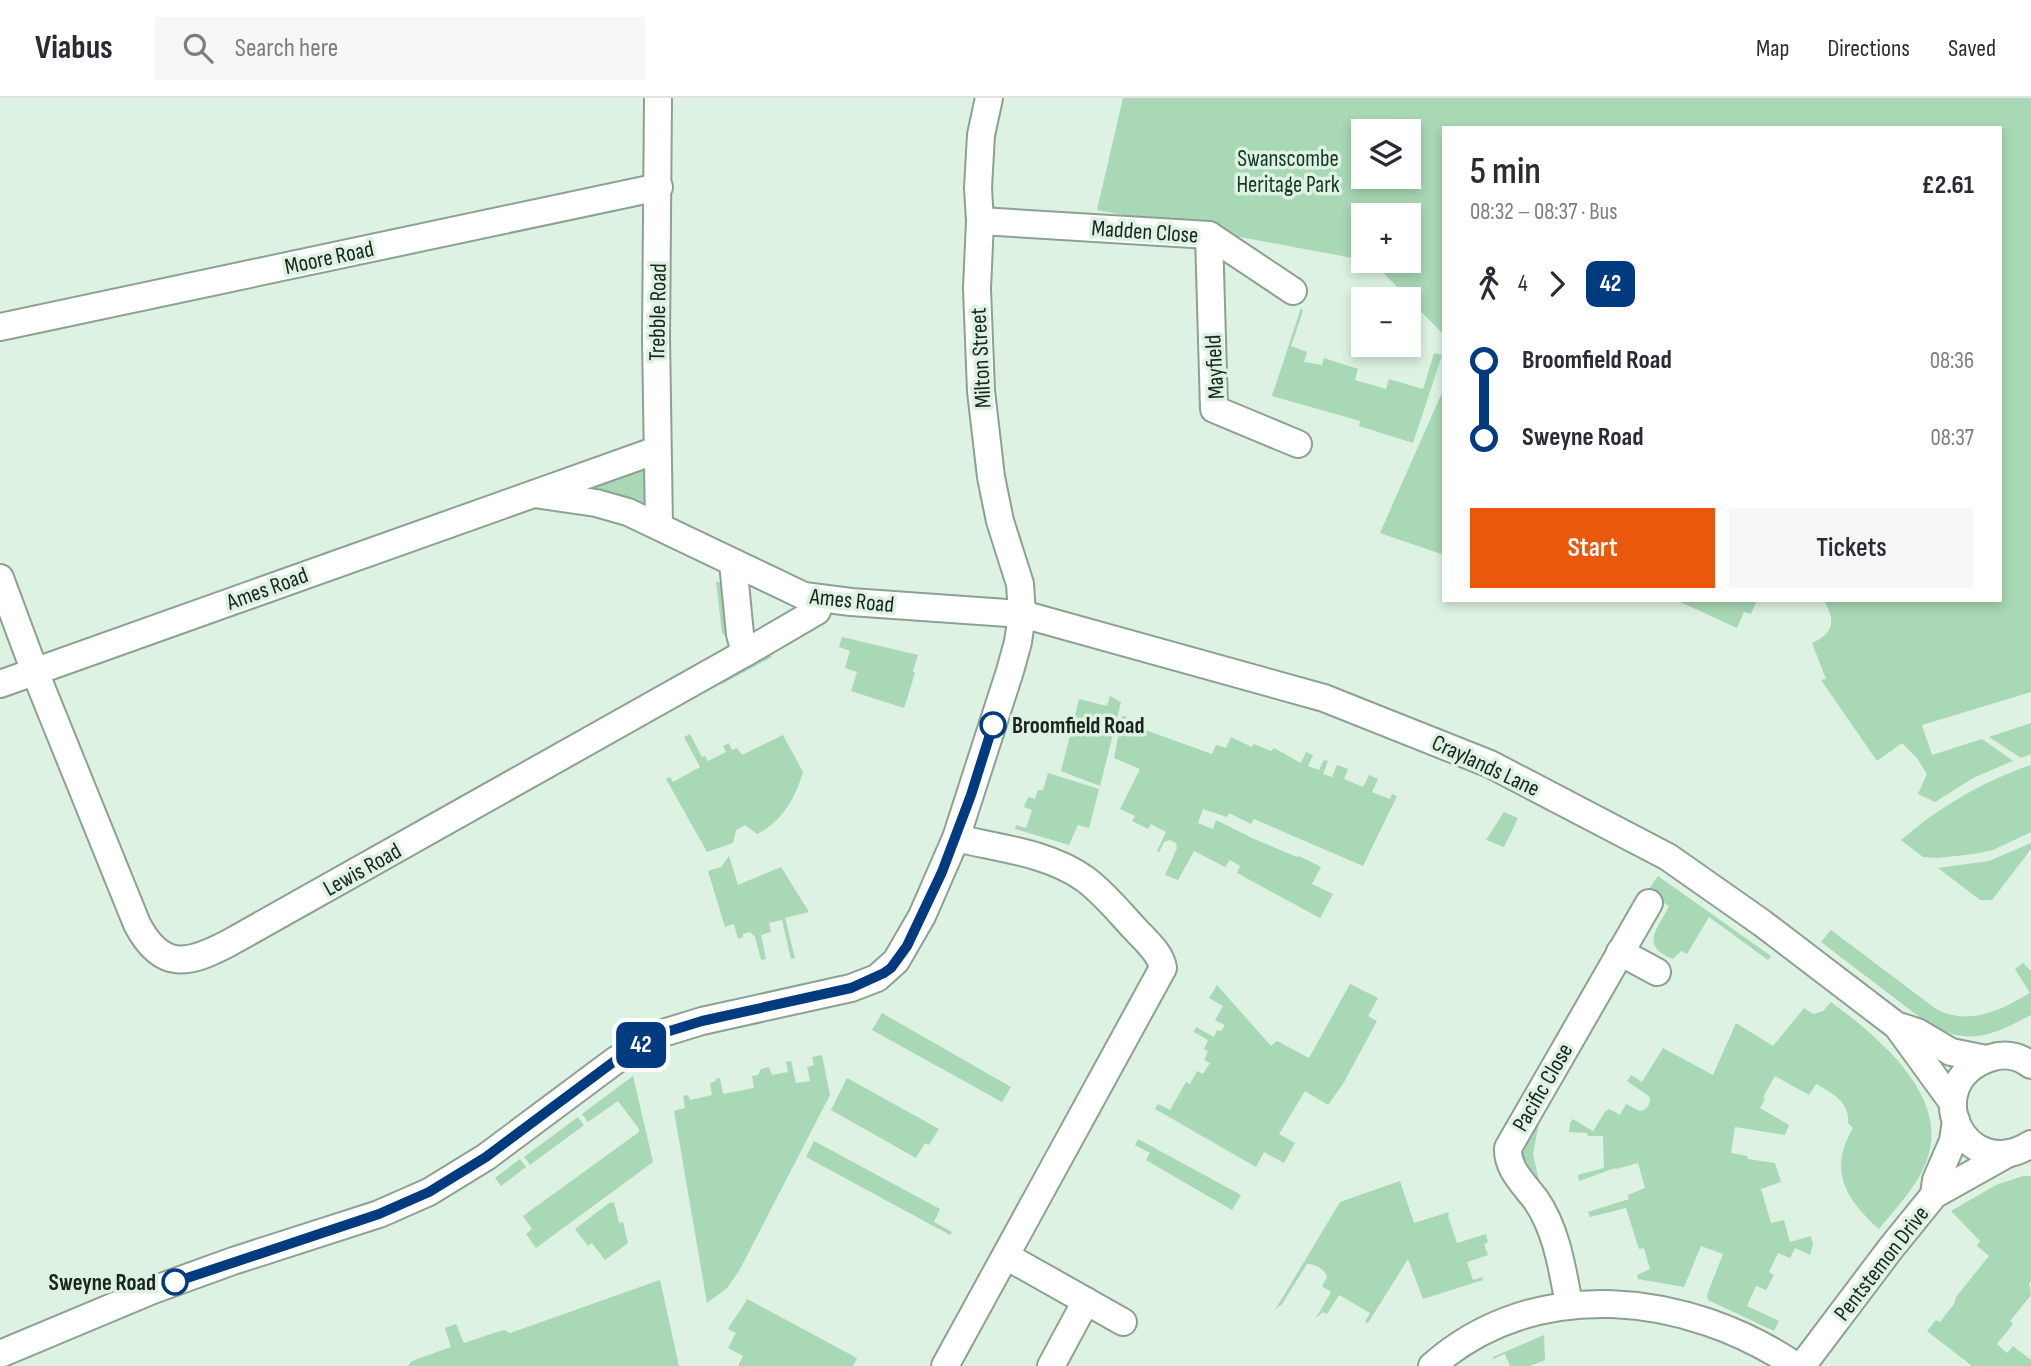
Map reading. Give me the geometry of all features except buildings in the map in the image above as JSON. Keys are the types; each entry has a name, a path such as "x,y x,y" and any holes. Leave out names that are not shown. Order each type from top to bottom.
{"street":[{"name":"Trebble Road","path":"658,98 659,526"},
{"name":"Milton Street","path":"0,1354 153,1290 379,1214 429,1192 486,1157 616,1060 663,1033 702,1021 851,988 877,978 891,968 907,946 922,916 956,838 1010,671 1022,614 1020,584 1000,520 986,447 977,289 982,99"},
{"name":"Moore Road","path":"0,327 659,187"},
{"name":"Madden Close","path":"980,221 1209,235 1293,291"},
{"name":"Mayfield","path":"1209,235 1214,409 1298,444"},
{"name":"Ames Road","path":"0,684 657,450"},
{"name":"Ames Road","path":"534,494 606,505 628,512 798,594 821,599 1022,614"},
{"path":"733,563 740,634 745,653"},
{"name":"Lewis Road","path":"0,578 35,672 140,929 151,945 162,954 184,961 204,956 229,943 745,653 817,611 821,599"},
{"name":"Craylands Lane","path":"1022,614 1324,698 1495,766 1668,857 1762,923 1897,1026 1954,1112 1963,1136 1977,1148 1990,1154 2023,1150"},
{"path":"945,1366 1162,972 1163,965 1156,953 1109,901 1077,874 1041,859 956,838"},
{"name":"Pacific Close","path":"1569,1304 1553,1234 1545,1215 1513,1170 1508,1148 1649,903"},
{"path":"1620,951 1657,972"},
{"name":"Craylands Lane","path":"1897,1026 1917,1032 1951,1052 1986,1059 2010,1055 2031,1065"},
{"path":"1934,1195 1936,1181 1953,1142 1956,1084 1962,1076 1986,1059"},
{"name":"Pentstemon Drive","path":"1802,1366 1934,1195 2023,1150"},
{"path":"1006,1256 1123,1322"},
{"path":"1051,1366 1086,1301"},
{"path":"1432,1366 1453,1350 1495,1326 1534,1312 1569,1304 1631,1304 1676,1312 1741,1336 1796,1366"}],"green space":[{"name":"Swanscombe Heritage Park","path":"1123,98 2031,98 2031,692 1922,725 1932,755 1982,739 2013,761 1975,777 1935,802 1918,794 1927,774 1917,758 1902,743 1877,761 1821,680 1826,679 1812,643 1825,635 1831,625 1825,602 2002,602 2002,126 1442,126 1442,333 1421,311 1421,287 1397,287 1384,273 1421,273 1421,203 1351,203 1351,258 1097,210"},
{"path":"1301,308 1303,311 1291,346 1307,352 1304,362 1322,365 1324,358 1358,369 1355,380 1386,389 1389,379 1423,389 1434,353 1442,355 1413,443 1359,426 1360,421 1272,396"},
{"path":"1442,393 1442,554 1380,533"},
{"path":"644,466 646,503 643,505 573,488"},
{"path":"716,581 722,584 726,636 722,633"},
{"path":"1680,602 1756,602 1751,614 1744,612 1737,628"},
{"path":"842,637 918,655 904,708 851,691 857,672 845,668 850,651 839,647"},
{"path":"769,654 772,657 722,684 720,681"},
{"path":"1110,696 1121,702 1100,786 1061,771 1079,699 1107,706"},
{"path":"1122,716 1127,717 1126,723 1212,754 1216,745 1226,748 1231,737 1252,747 1254,744 1271,751 1274,748 1301,763 1306,752 1313,755 1308,766 1319,770 1324,760 1328,761 1323,774 1332,777 1337,765 1348,769 1344,779 1363,787 1369,775 1378,779 1372,792 1390,799 1392,794 1397,796 1363,866 1254,819 1251,824 1229,813 1227,817 1203,809 1198,823 1213,829 1216,820 1321,867 1312,884 1333,894 1320,918 1237,873 1240,866 1230,860 1225,867 1194,851 1178,880 1165,875 1177,848 1176,843 1170,840 1164,842 1159,852 1157,851 1166,832 1151,824 1148,829 1132,821 1135,816 1120,809 1140,769 1114,758"},
{"path":"2031,723 2031,754 2021,758 1989,737"},
{"path":"690,734 702,757 705,756 708,761 726,752 723,746 729,743 732,750 737,748 742,755 783,735 803,772 792,800 780,816 757,834 745,825 736,830 733,843 707,852 666,779 670,777 673,782 700,767 684,737"},
{"path":"2031,765 2031,832 1993,850 1937,858 1923,857 1901,840 1963,796"},
{"path":"1048,773 1099,789 1089,828 1078,825 1069,845 1015,829 1016,825 1026,828 1032,810 1024,807 1028,797 1035,799 1038,790 1043,790"},
{"path":"1504,812 1518,818 1504,847 1486,840"},
{"path":"2031,843 2031,849 1992,900 1980,900 1938,868 1989,861"},
{"path":"729,856 738,885 781,867 809,912 785,918 795,958 791,959 782,920 769,923 771,932 761,935 766,959 761,960 755,937 750,932 738,939 734,924 725,927 708,871 721,867"},
{"path":"1658,876 1771,956 1768,960 1709,917 1687,954 1681,951 1673,959 1663,954 1656,948 1654,936 1669,906 1647,892"},
{"path":"1831,930 1936,1009 1949,1014 1984,1014 2030,993 2015,969 2023,963 2031,971 2031,1015 1979,1036 1940,1030 1821,942"},
{"path":"1350,984 1378,998 1368,1016 1377,1021 1343,1084 1328,1105 1305,1091 1279,1134 1295,1143 1284,1163 1264,1152 1256,1167 1155,1109 1158,1104 1170,1110 1186,1082 1190,1084 1197,1071 1203,1074 1210,1063 1204,1060 1208,1051 1204,1049 1208,1040 1194,1032 1196,1027 1214,1037 1217,1030 1221,1031 1225,1025 1215,1020 1223,1006 1209,998 1217,985 1271,1046 1277,1041 1309,1058"},
{"path":"1831,1002 1885,1047 1917,1086 1927,1108 1931,1130 1929,1153 1915,1184 1879,1229 1857,1206 1844,1183 1842,1157 1853,1128 1848,1123 1843,1104 1816,1084 1809,1095 1775,1076 1760,1108 1789,1125 1785,1135 1735,1127 1731,1153 1775,1163 1781,1182 1761,1189 1771,1223 1784,1220 1790,1242 1811,1236 1813,1245 1810,1255 1795,1248 1790,1258 1778,1253 1769,1272 1774,1275 1766,1290 1756,1286 1747,1306 1779,1321 1774,1331 1708,1300 1707,1295 1723,1254 1701,1246 1684,1287 1638,1279 1637,1275 1650,1269 1644,1248 1639,1249 1626,1208 1590,1217 1588,1212 1629,1199 1628,1195 1645,1188 1638,1163 1579,1181 1578,1175 1604,1168 1603,1136 1569,1132 1570,1123 1573,1119 1593,1131 1609,1109 1620,1115 1626,1104 1640,1111 1647,1108 1650,1097 1627,1081 1631,1075 1642,1082 1663,1048 1713,1075 1736,1023 1773,1046 1804,1008 1813,1014 1823,1011"},
{"path":"882,1013 1011,1087 1002,1102 872,1030"},
{"path":"822,1055 830,1095 739,1271 727,1288 707,1303 674,1111 685,1108 683,1096 688,1095 690,1100 712,1095 710,1083 716,1079 720,1078 723,1094 754,1088 752,1076 769,1067 772,1075 788,1072 786,1062 791,1061 796,1083 810,1081 807,1067 814,1065 812,1057"},
{"path":"633,1076 653,1162 536,1248 526,1234 532,1229 523,1216 639,1132 618,1101 588,1122 582,1114"},
{"path":"847,1078 939,1129 929,1145 925,1143 916,1158 831,1110"},
{"path":"1541,1112 1533,1154 1540,1185 1524,1164 1521,1149"},
{"path":"578,1117 584,1125 530,1165 524,1157"},
{"path":"1138,1139 1241,1195 1232,1210 1146,1160 1150,1153 1135,1145"},
{"path":"814,1141 940,1209 934,1222 952,1232 950,1235 806,1157"},
{"path":"520,1159 526,1167 501,1186 495,1178"},
{"path":"2031,1176 2031,1295 2010,1321 2013,1324 1997,1344 2007,1353 2013,1346 2031,1360 2031,1366 1972,1366 1927,1331 1936,1320 1940,1322 1989,1256 1977,1246 1980,1241 1951,1211 1996,1185"},
{"path":"1400,1181 1414,1223 1449,1212 1457,1243 1486,1234 1488,1242 1484,1244 1488,1255 1467,1262 1473,1280 1482,1277 1483,1280 1423,1299 1408,1259 1368,1323 1365,1322 1370,1313 1339,1295 1327,1314 1323,1312 1316,1318 1331,1292 1322,1286 1327,1277 1324,1272 1307,1264 1282,1304 1275,1310 1340,1202"},
{"path":"614,1202 628,1243 605,1260 592,1243 588,1246 575,1229"},
{"path":"660,1280 679,1366 408,1366 412,1361 451,1347 445,1328 456,1324 464,1343 504,1330 510,1333"},
{"path":"747,1299 857,1358 853,1366 738,1366 743,1356 728,1348 736,1333 728,1329"},
{"path":"1544,1335 1545,1360 1530,1366 1510,1366 1505,1354 1493,1359 1493,1357"}],"bus line":[{"name":"42","path":"175,1282 379,1214 429,1192 486,1157 616,1060 663,1033 702,1021 851,988 877,978 891,968 907,946 922,916 956,838 993,725"}],"place":[{"name":"Broomfield Road","path":"993,725"},
{"name":"Sweyne Road","path":"175,1282"}]}
